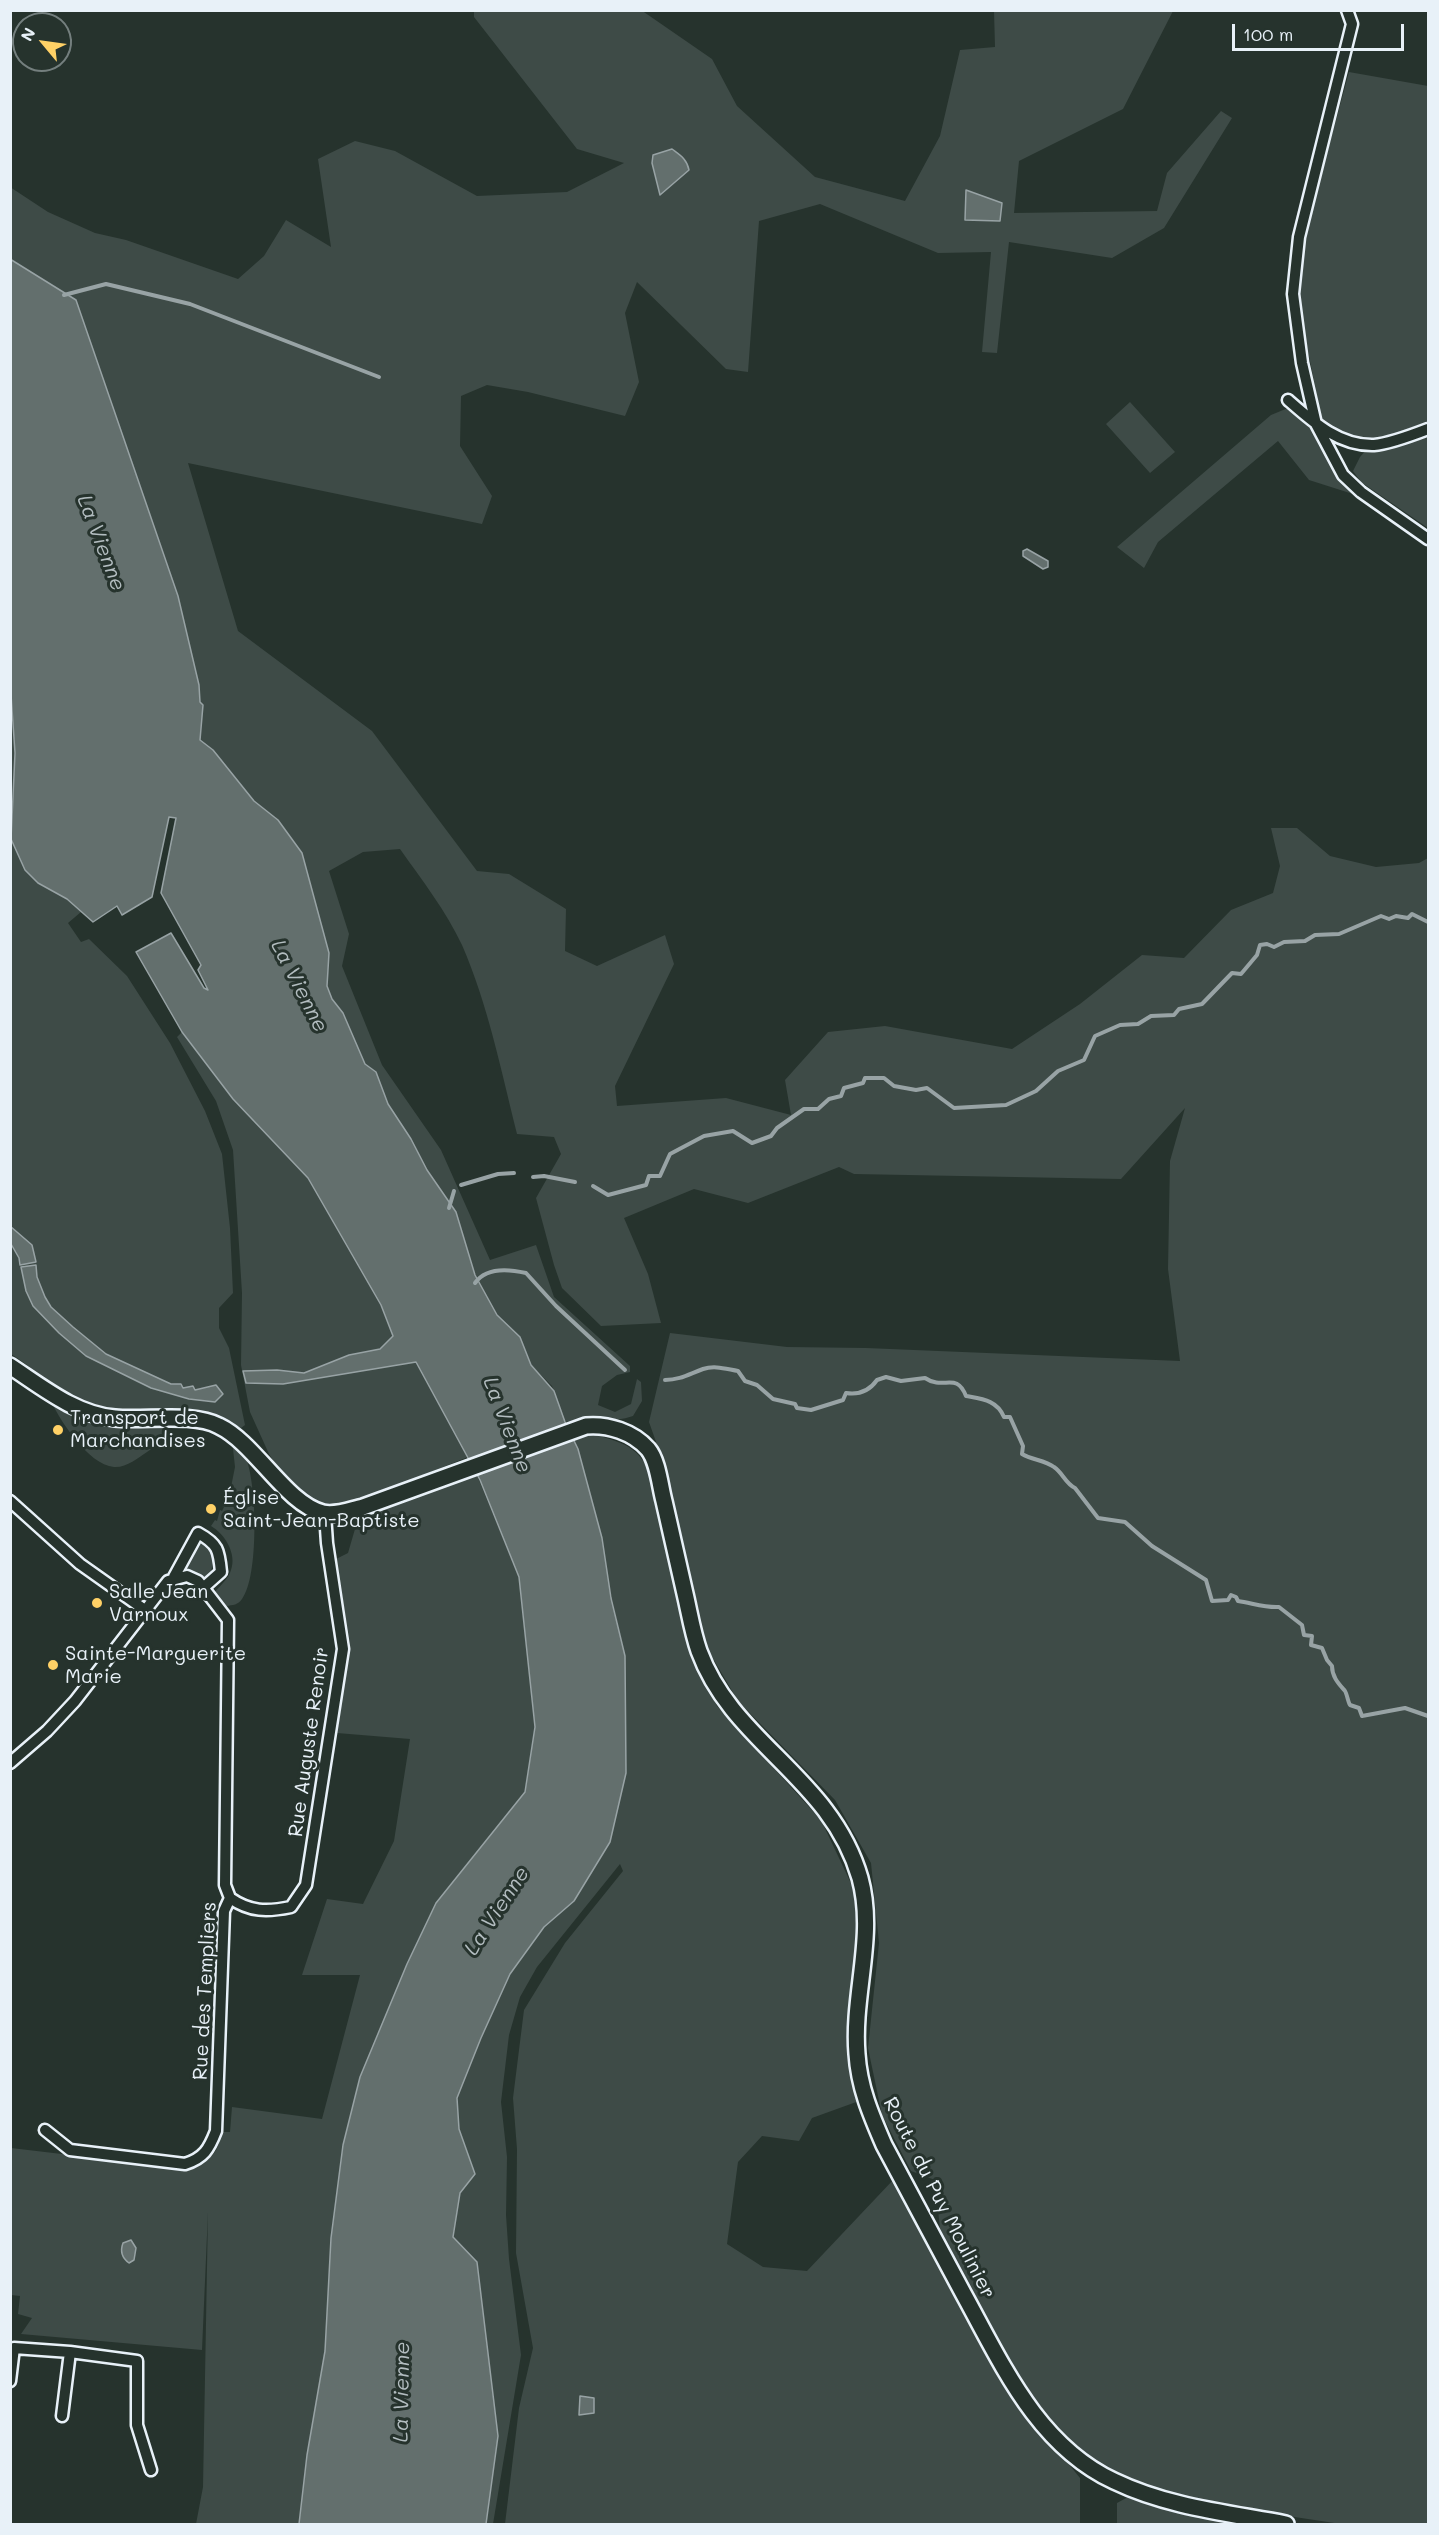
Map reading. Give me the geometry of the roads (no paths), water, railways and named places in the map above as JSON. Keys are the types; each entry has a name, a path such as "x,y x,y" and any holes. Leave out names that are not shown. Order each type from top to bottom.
{"main road":[{"path":"10,1366 74,1406 94,1415 115,1418 198,1420 217,1424 235,1435 281,1484 307,1506 325,1514"},
{"name":"Route du Puy Moulinier","path":"325,1514 363,1507 575,1430 599,1425 612,1427 631,1436 648,1449 653,1458 662,1493 698,1648 709,1677 728,1706 824,1805 852,1852 861,1881 865,1908 866,1931 856,2052 867,2107 884,2145 1015,2388 1031,2411 1061,2443 1091,2468 1113,2481 1146,2495 1169,2501 1286,2524"}],"street":[{"path":"1347,10 1352,24 1299,237 1293,294 1302,363 1316,424 1343,475 1361,492 1428,539"},
{"path":"1288,400 1316,424 1339,439 1374,445 1428,429"},
{"path":"10,1501 80,1564 145,1610"},
{"name":"Rue Auguste Renoir","path":"230,1898 249,1909 271,1912 291,1907 306,1885 343,1649 327,1543 325,1514"},
{"path":"10,1763 47,1731 75,1701 168,1581 174,1577 198,1533 210,1539 219,1551 220,1572 203,1588 198,1581 187,1576 174,1577"},
{"name":"Rue des Templiers","path":"45,2130 70,2150 184,2164 198,2160 208,2150 216,2131 224,1911 230,1898 225,1885 228,1620 203,1588"},
{"path":"10,2381 14,2348 70,2352 137,2361 137,2425 151,2470"},
{"path":"62,2416 70,2352"}],"water":[{"path":"672,149 685,160 689,170 660,195 652,163 653,155"},
{"path":"966,190 1002,203 1000,221 965,220"},
{"name":"La Vienne","path":"10,259 76,300 178,596 199,685 200,702 203,705 200,740 213,750 254,801 278,820 302,853 329,953 327,986 332,999 343,1013 365,1064 376,1072 388,1104 411,1139 427,1170 456,1212 475,1275 497,1315 520,1337 531,1365 554,1391 578,1449 602,1538 611,1598 625,1656 626,1773 610,1842 574,1901 544,1927 510,1974 457,2098 459,2129 475,2174 460,2193 453,2237 477,2262 498,2436 486,2524 299,2524 307,2455 325,2351 331,2238 343,2145 360,2077 407,1964 436,1903 525,1792 535,1727 519,1577 480,1480 416,1362 283,1384 246,1383 243,1371 277,1370 304,1373 349,1355 380,1349 393,1336 381,1305 308,1178 233,1099 182,1032 136,952 171,933 204,988 208,990 198,970 201,965 161,893 176,818 169,817 152,897 122,915 117,906 93,922 67,899 38,883 25,870 11,839 15,753 10,680"},
{"path":"1027,549 1048,561 1048,567 1043,569 1023,556 1023,551"},
{"path":"10,1226 32,1245 36,1262 20,1265 19,1258 11,1244"},
{"path":"36,1265 37,1277 51,1307 106,1354 171,1384 181,1384 183,1388 193,1386 195,1390 216,1385 223,1394 215,1402 189,1399 151,1388 86,1356 33,1306 26,1291 21,1267"},
{"path":"131,2240 136,2248 134,2260 129,2263 123,2257 122,2249 123,2243"},
{"path":"580,2396 594,2398 594,2413 579,2415"}],"waterway":[{"path":"64,295 106,284 190,304 379,377"},
{"path":"593,1186 608,1195 646,1185 649,1176 660,1176 670,1154 704,1136 733,1131 752,1143 771,1136 777,1128 804,1109 818,1109 829,1099 841,1096 844,1088 863,1083 865,1078 884,1078 894,1086 916,1090 927,1088 954,1108 1006,1105 1036,1091 1058,1071 1084,1060 1095,1036 1120,1025 1138,1024 1151,1016 1174,1015 1179,1009 1202,1004 1232,973 1241,974 1257,955 1260,945 1267,944 1274,947 1284,942 1305,941 1315,935 1339,934 1381,916 1389,919 1396,916 1408,918 1412,914 1428,922"},
{"path":"461,1185 498,1174 514,1173"},
{"path":"533,1177 544,1176 575,1182"},
{"path":"449,1208 454,1191"},
{"path":"475,1283 491,1272 505,1270 526,1273 556,1306 625,1370"},
{"path":"665,1380 680,1378 712,1367 738,1371 745,1381 757,1385 773,1399 795,1404 797,1408 811,1410 843,1400 846,1393 864,1391 877,1380 886,1377 901,1381 925,1378 938,1383 958,1384 966,1396 988,1401 997,1407 1004,1417 1010,1417 1023,1446 1022,1454 1057,1469 1098,1518 1125,1522 1152,1546 1206,1580 1212,1601 1228,1600 1231,1595 1238,1601 1279,1607 1302,1625 1304,1635 1312,1636 1311,1645 1322,1648 1338,1683 1346,1692 1350,1705 1359,1708 1362,1716 1405,1708 1428,1716"}],"place":[{"name":"Transport de Marchandises","path":"58,1430"},
{"name":"Église Saint-Jean-Baptiste","path":"211,1509"},
{"name":"Salle Jean Varnoux","path":"97,1603"},
{"name":"Sainte-Marguerite Marie","path":"53,1665"}]}
